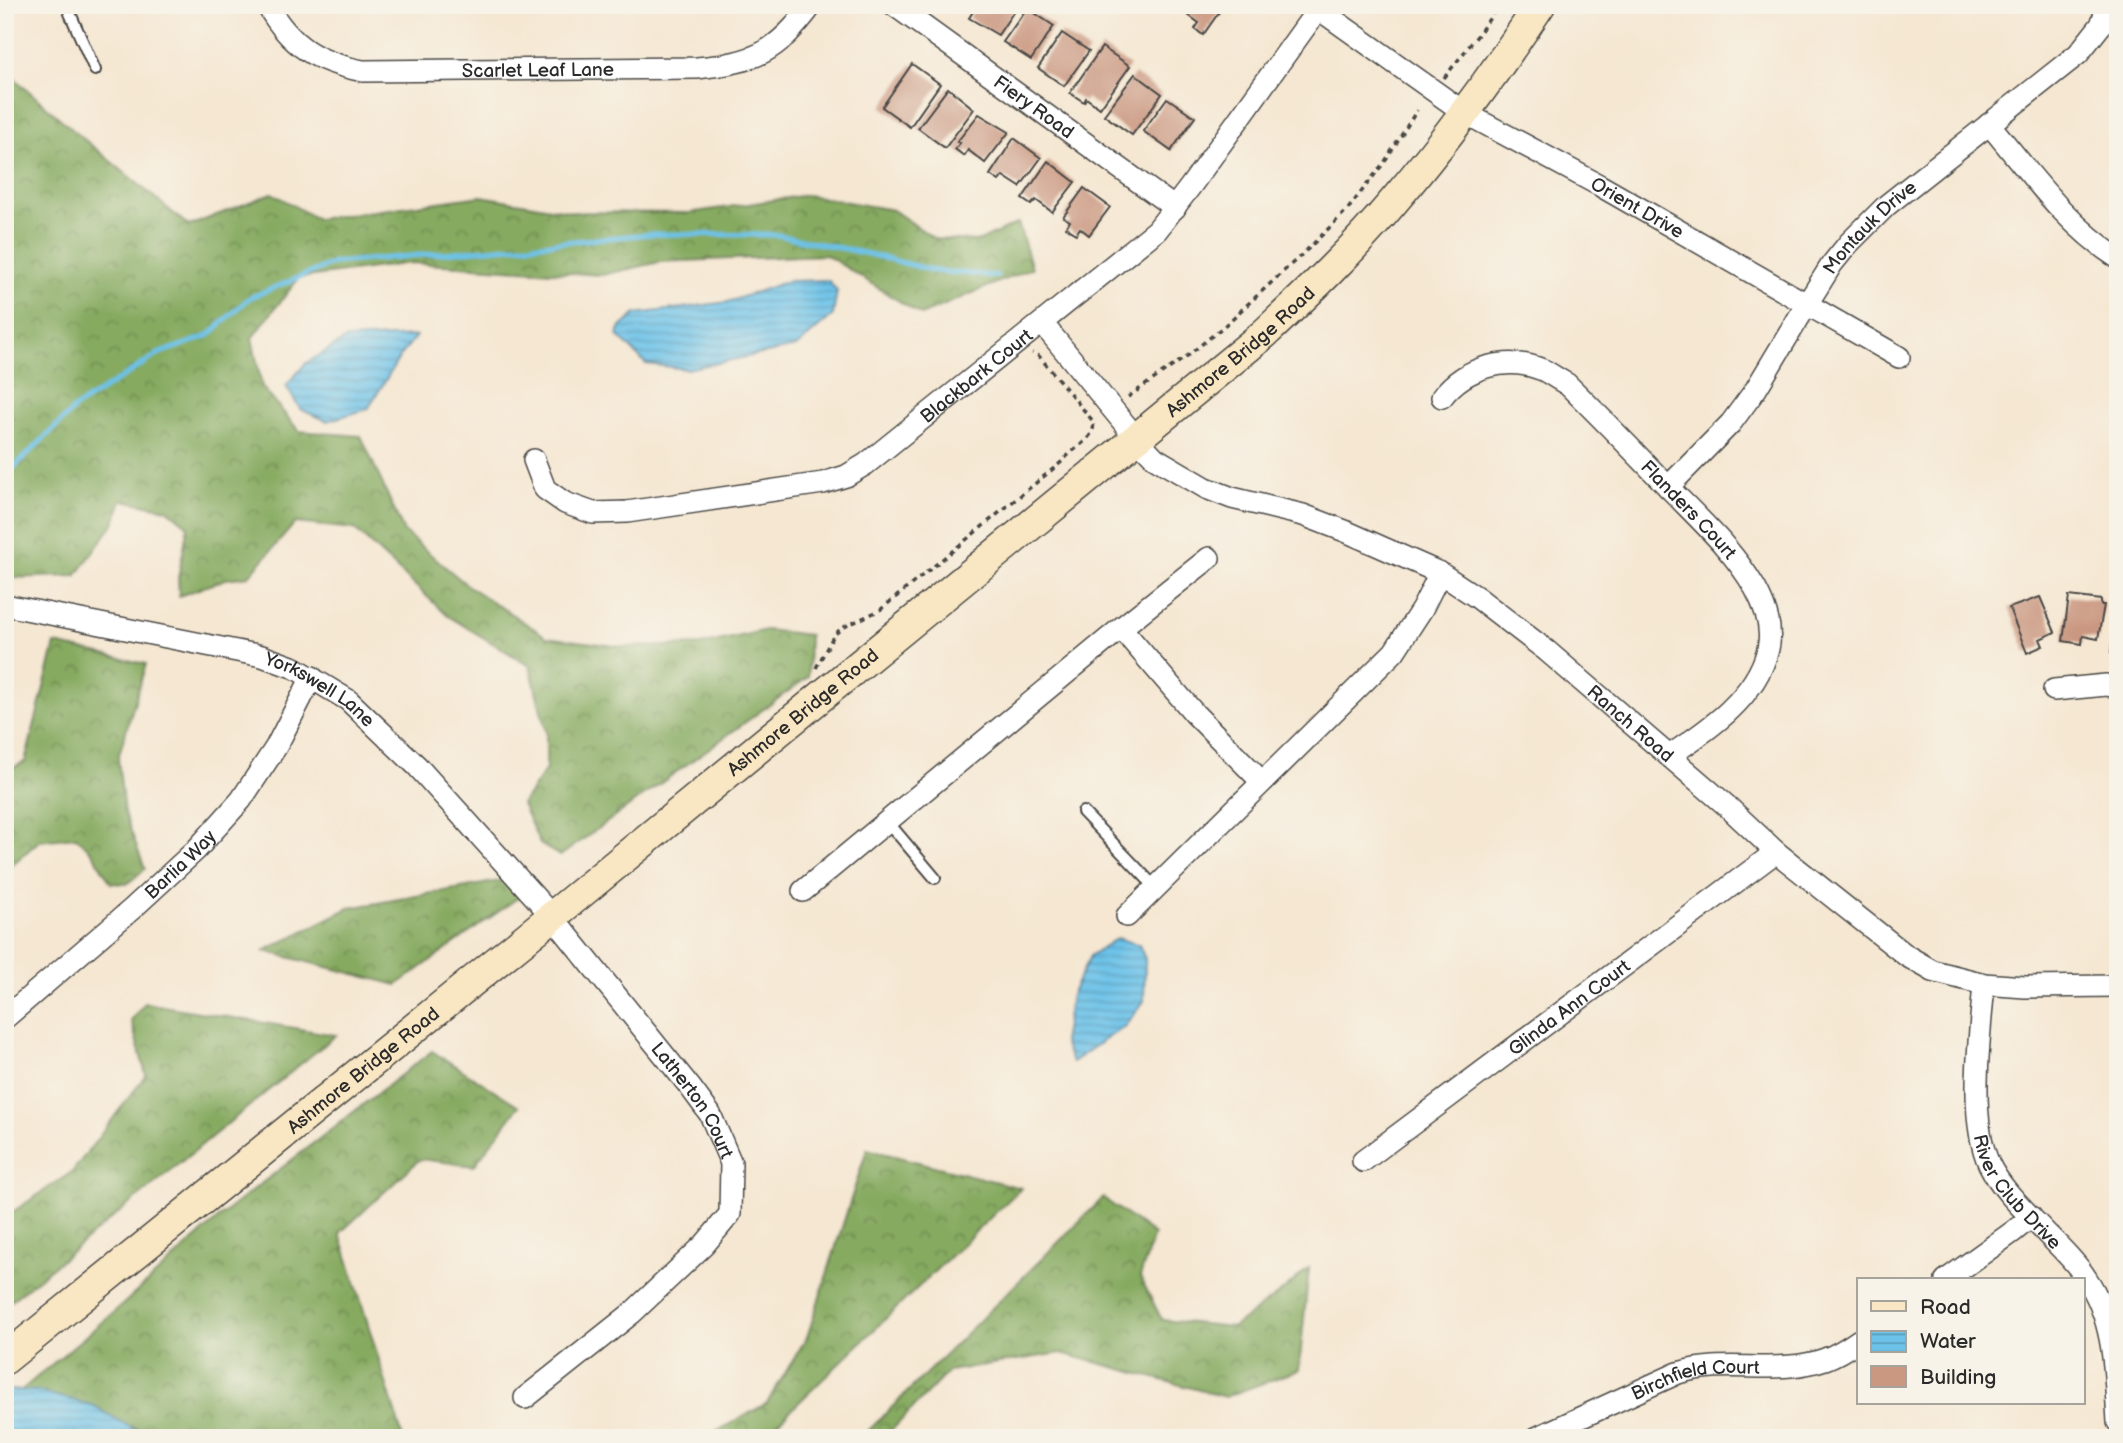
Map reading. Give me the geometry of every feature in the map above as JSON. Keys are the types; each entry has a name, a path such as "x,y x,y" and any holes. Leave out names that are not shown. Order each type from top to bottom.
{"main road":[{"name":"Ashmore Bridge Road","path":"5,1359 1264,334 1393,203 1465,113 1510,52 1540,5"}],"street":[{"name":"Scarlet Leaf Lane","path":"267,5 290,38 306,50 345,67 375,71 697,68 725,65 759,55 777,44 793,30 811,5"},
{"name":"Fiery Road","path":"894,5 1175,208"},
{"name":"Montauk Drive","path":"1668,487 1731,423 1756,390 1832,264 1867,223 1886,205 2078,54 2101,25 2108,5"},
{"name":"Blackbark Court","path":"534,460 545,489 565,503 593,513 627,512 823,483 866,464 1157,230 1317,7"},
{"name":"Orient Drive","path":"1317,7 1465,113 1599,185 1899,356"},
{"path":"1989,124 2059,206 2085,233 2118,258"},
{"name":"Ranch Road","path":"1042,323 1155,458 1206,488 1232,498 1303,515 1345,530 1440,573 1478,598 1547,651 1727,806 1776,852 1907,956 1933,971 1984,984 2025,987 2118,986"},
{"name":"Flanders Court","path":"1442,397 1457,381 1489,366 1524,365 1542,370 1567,384 1731,555 1754,587 1767,617 1769,638 1760,670 1736,704 1707,731 1669,756"},
{"path":"803,891 1209,558"},
{"path":"1126,916 1394,652 1422,609 1440,573"},
{"name":"Yorkswell Lane","path":"5,605 262,656 313,677 348,700 417,766 552,916"},
{"path":"1121,628 1194,713 1262,782"},
{"name":"Barlia Way","path":"5,1018 196,850 241,800 276,747 313,677"},
{"path":"2054,690 2106,685 2118,687"},
{"name":"Glinda Ann Court","path":"1363,1161 1776,852"},
{"name":"Latherton Court","path":"525,1398 632,1312 704,1245 730,1214 731,1163 710,1114 552,916"},
{"name":"River Club Drive","path":"1984,984 1978,1099 1981,1142 1989,1164 2002,1186 2086,1277 2099,1301 2110,1336 2118,1422"},
{"path":"1948,1278 2031,1217"},
{"name":"Birchfield Court","path":"1536,1438 1694,1368 1766,1368 1798,1364 1825,1359 1857,1341"}],"lane":[{"path":"72,5 69,11 94,70"},
{"path":"1083,813 1155,887"},
{"path":"887,821 935,878"}],"path":[{"path":"1440,82 1478,36 1499,5"},
{"path":"1126,399 1223,327 1348,209 1386,160 1417,110"},
{"path":"807,676 818,667 834,635 842,628 880,610 1064,460 1093,431 1092,420 1039,356 1032,354 1042,323"}],"green space":[{"path":"5,70 189,226 272,193 317,219 481,196 574,212 689,213 807,195 893,210 935,239 980,241 1018,223 1032,268 921,315 826,255 660,262 602,275 411,263 299,278 252,338 262,387 299,431 361,436 404,532 468,586 547,637 623,647 701,645 766,630 809,635 808,677 560,856 540,844 522,804 546,769 546,731 530,666 448,616 354,529 295,523 249,576 226,579 179,596 178,578 188,526 167,509 122,500 114,523 76,576 5,578"},
{"path":"55,644 146,664 118,758 124,812 145,869 127,884 111,883 92,852 76,837 39,841 5,871 5,771 25,762"},
{"path":"505,880 520,896 397,985 264,951 349,908"},
{"path":"145,1003 336,1035 5,1306 5,1217 72,1172 146,1075 131,1020"},
{"path":"432,1051 519,1106 474,1166 420,1159 340,1233 403,1438 156,1438 151,1432 93,1416 5,1404 122,1305 230,1208"},
{"path":"867,1149 1021,1188 762,1438 705,1438 767,1403 807,1337"},
{"path":"1103,1198 1154,1235 1140,1277 1162,1320 1233,1327 1309,1268 1299,1370 1225,1397 1061,1353 949,1371 884,1438 861,1438"}],"water":[{"path":"828,280 837,291 833,315 796,347 687,369 646,364 618,336 620,328 636,314 728,302 788,281"},
{"path":"416,336 399,358 368,409 327,421 300,409 286,386 305,364 346,339"},
{"path":"1117,938 1139,945 1145,959 1144,1001 1125,1026 1072,1062 1063,1042 1071,995 1090,956"},
{"path":"5,1390 37,1391 92,1405 149,1438 5,1438"}],"building":[{"path":"977,5 1018,5 998,35 969,18"},
{"path":"1183,5 1224,5 1203,35 1195,29 1199,23 1180,9"},
{"path":"1027,8 1054,26 1031,60 1003,42"},
{"path":"1062,33 1089,51 1064,86 1038,68"},
{"path":"1102,47 1130,66 1100,108 1086,98 1084,102 1070,93"},
{"path":"912,64 940,84 910,127 882,107"},
{"path":"1135,74 1162,94 1132,135 1104,115"},
{"path":"948,88 974,109 945,148 918,128"},
{"path":"1167,98 1195,117 1171,151 1143,131"},
{"path":"979,114 1009,132 985,163 968,150 964,156 955,149 960,143 957,142"},
{"path":"1014,138 1041,158 1020,187 1003,176 999,181 990,175"},
{"path":"1048,161 1075,182 1052,212 1036,200 1031,205 1022,199"},
{"path":"1084,188 1110,207 1089,235 1080,228 1076,234 1066,227 1070,221 1063,217"},
{"path":"2069,596 2101,600 2101,605 2104,605 2098,639 2083,636 2082,644 2063,641"},
{"path":"2040,597 2055,632 2040,639 2043,646 2027,653 2009,608"},
{"path":"2116,617 2118,653 2111,653"}],"waterway":[{"path":"5,476 76,407 160,353 208,336 249,298 334,263 651,234 778,235 935,271 997,276"}]}
